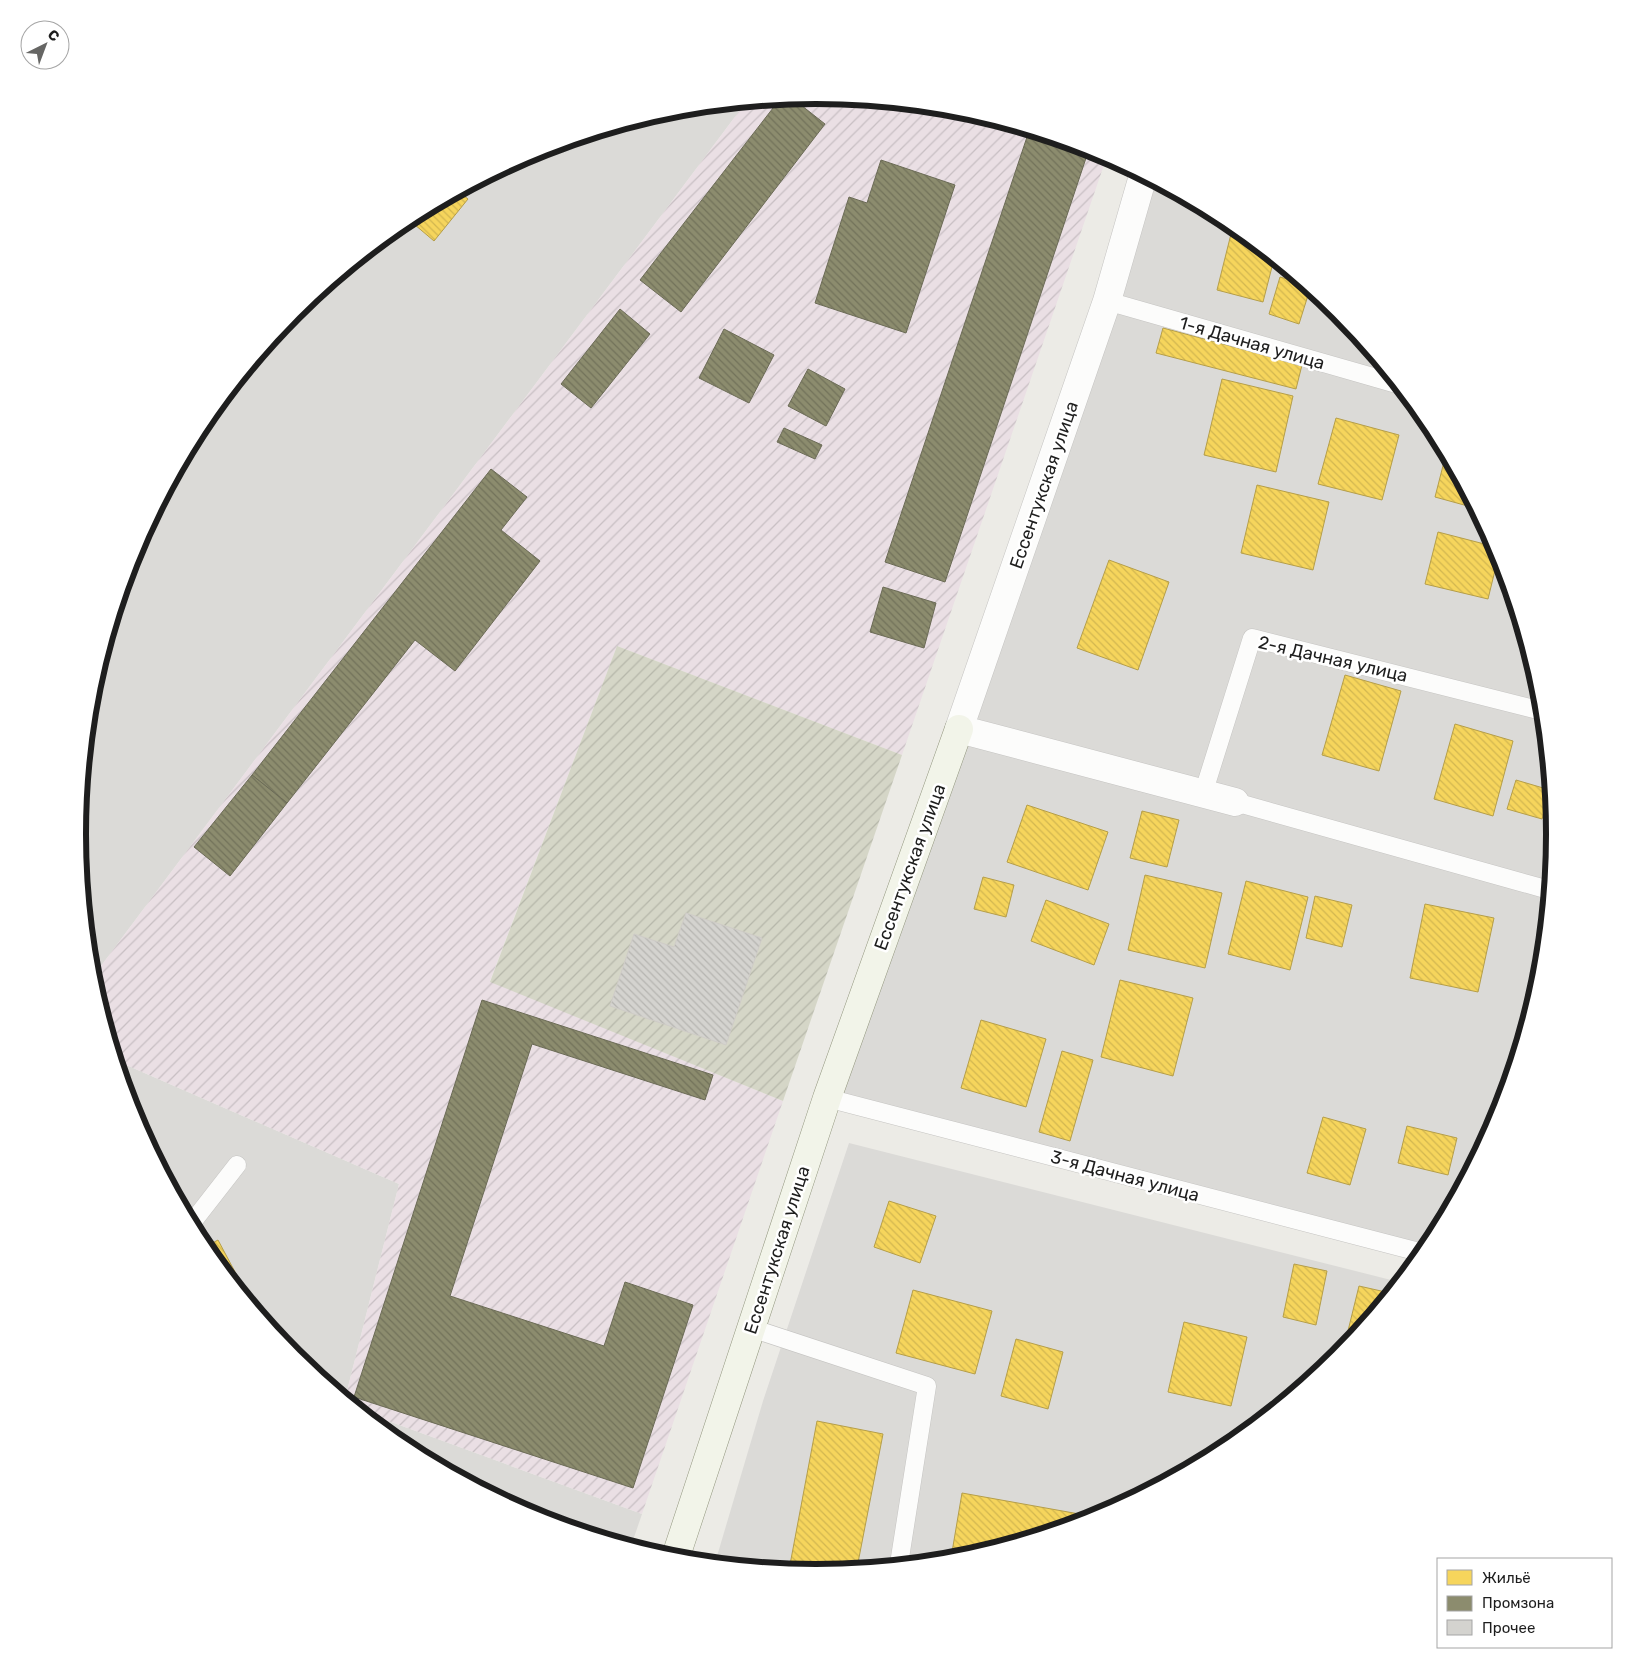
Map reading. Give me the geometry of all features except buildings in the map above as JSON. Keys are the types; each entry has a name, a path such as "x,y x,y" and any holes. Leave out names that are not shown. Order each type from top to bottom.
{"street":[{"name":"Ессентукская улица","path":"678,1551 827,1098 959,729 1107,301 1141,181"},
{"path":"959,729 1235,802"}],"lane":[{"name":"1-я Дачная улица","path":"1107,301 1388,381"},
{"name":"2-я Дачная улица","path":"1203,794 1252,638 1535,709"},
{"path":"1235,802 1543,888"},
{"name":"3-я Дачная улица","path":"827,1098 1414,1252"},
{"path":"196,1218 237,1165"},
{"path":"751,1328 927,1386 900,1559"}],"shaded area":[{"path":"816,104 911,110 1005,129 1051,143 1104,164 902,755 617,646 490,981 783,1101 642,1514 378,1417 347,1392 399,1184 123,1064 111,1023 99,969 741,108"},
{"path":"741,108 99,969 92,929 86,834 92,739 111,645 125,599 162,511 184,469 209,429 237,390 267,353 335,285 411,227 451,202 537,160 581,143 627,129 674,118"},
{"path":"1139,180 1181,202 1221,227 1260,255 1297,285 1365,353 1423,429 1448,469 1490,555 1507,599 1521,645 1532,692 1540,739 1546,834 1540,929 1521,1023 1507,1069 1470,1157 1448,1199 1416,1249 827,1098"},
{"path":"617,646 902,755 783,1101 490,982"},
{"path":"123,1064 399,1184 347,1392 300,1350 267,1315 209,1239 184,1199 162,1157 142,1113"},
{"path":"849,1143 1393,1280 1365,1315 1297,1383 1221,1441 1181,1466 1095,1508 1051,1525 1005,1539 958,1550 911,1558 816,1564 717,1557 763,1401"},
{"path":"378,1417 642,1514 633,1540 581,1525 537,1508 451,1466"}]}
